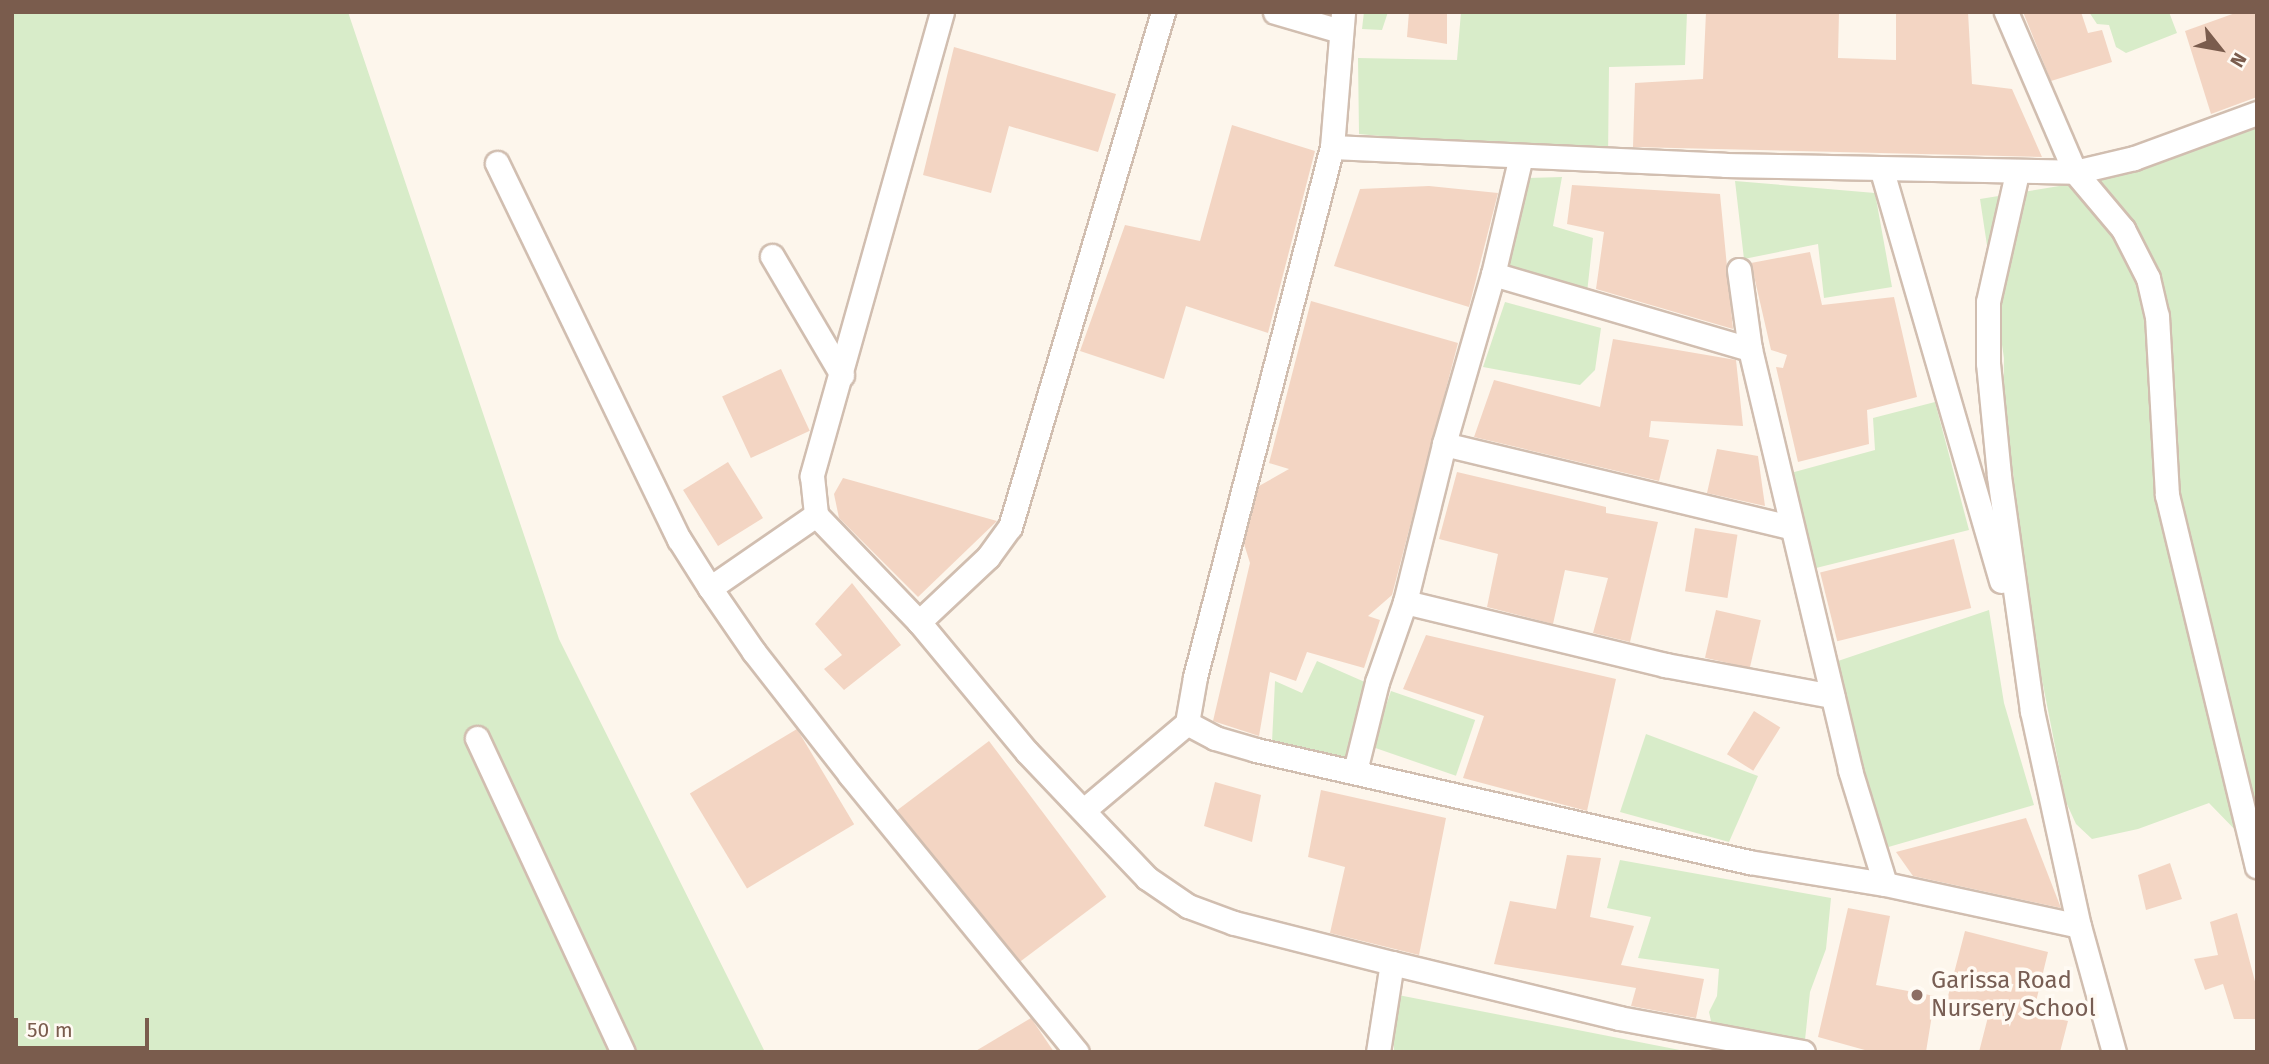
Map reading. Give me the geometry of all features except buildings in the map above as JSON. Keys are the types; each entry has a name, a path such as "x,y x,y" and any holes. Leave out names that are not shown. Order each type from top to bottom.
{"street":[{"path":"942,12 812,476 816,515 919,622 1027,752 1085,809 1147,878 1188,906 1234,923 1619,1018 1803,1052"},
{"path":"919,622 988,557 1010,527 1163,12"},
{"path":"1085,809 1187,723 1195,677 1332,147 1342,22 1275,12"},
{"path":"2006,12 2075,172 2123,229 2148,278 2157,316 2167,495 2257,866"},
{"path":"1332,147 1882,171 2075,172 2133,158 2257,113"},
{"path":"1355,771 1377,682 1405,602 1444,444 1493,274 1521,156"},
{"path":"497,163 679,539 710,588 754,652 850,775 1077,1052"},
{"path":"1882,171 2021,651 2080,926 2114,1052"},
{"path":"2017,173 1988,302 1988,363 2021,651"},
{"path":"772,256 842,375"},
{"path":"1739,270 1750,349 1791,527 1832,696 1885,884"},
{"path":"1493,274 1750,349"},
{"path":"1444,444 1791,527"},
{"path":"710,588 816,515"},
{"path":"1405,602 1665,665 1832,696"},
{"path":"1187,723 1215,738 1256,750 1749,862 1885,884 2080,926"},
{"path":"477,738 623,1052"},
{"path":"1378,1052 1392,963"}],"green space":[{"path":"12,12 348,12 559,639 765,1052 12,1052"},
{"path":"1364,12 1388,12 1382,30 1362,29"},
{"path":"1461,12 1687,12 1685,65 1609,67 1608,158 1359,134 1358,58 1457,60"},
{"path":"2089,12 2169,12 2177,33 2126,53 2116,47 2109,25 2097,24"},
{"path":"2257,125 2257,870 2244,839 2209,803 2138,829 2092,839 2076,824 2066,802 2013,532 2014,478 2003,424 2004,358 1980,199 2120,176"},
{"path":"1562,177 1553,226 1593,238 1587,293 1503,281 1528,178"},
{"path":"1735,181 1875,193 1892,287 1824,298 1818,244 1744,259"},
{"path":"1505,302 1601,328 1595,370 1580,385 1483,367"},
{"path":"1935,402 1969,530 1816,568 1787,474 1875,450 1873,418"},
{"path":"1989,610 2004,703 2034,805 1878,850 1835,662"},
{"path":"1317,661 1367,683 1350,772 1272,742 1275,681 1302,693"},
{"path":"1391,691 1475,720 1456,776 1372,747"},
{"path":"1646,734 1758,776 1729,842 1620,812"},
{"path":"1620,860 1831,898 1826,949 1810,992 1805,1040 1713,1030 1709,1012 1717,996 1719,969 1638,958 1651,917 1607,908"},
{"path":"1393,994 1690,1052 1394,1052"}],"place":[{"name":"Garissa Road Nursery School","path":"1917,995"}]}
